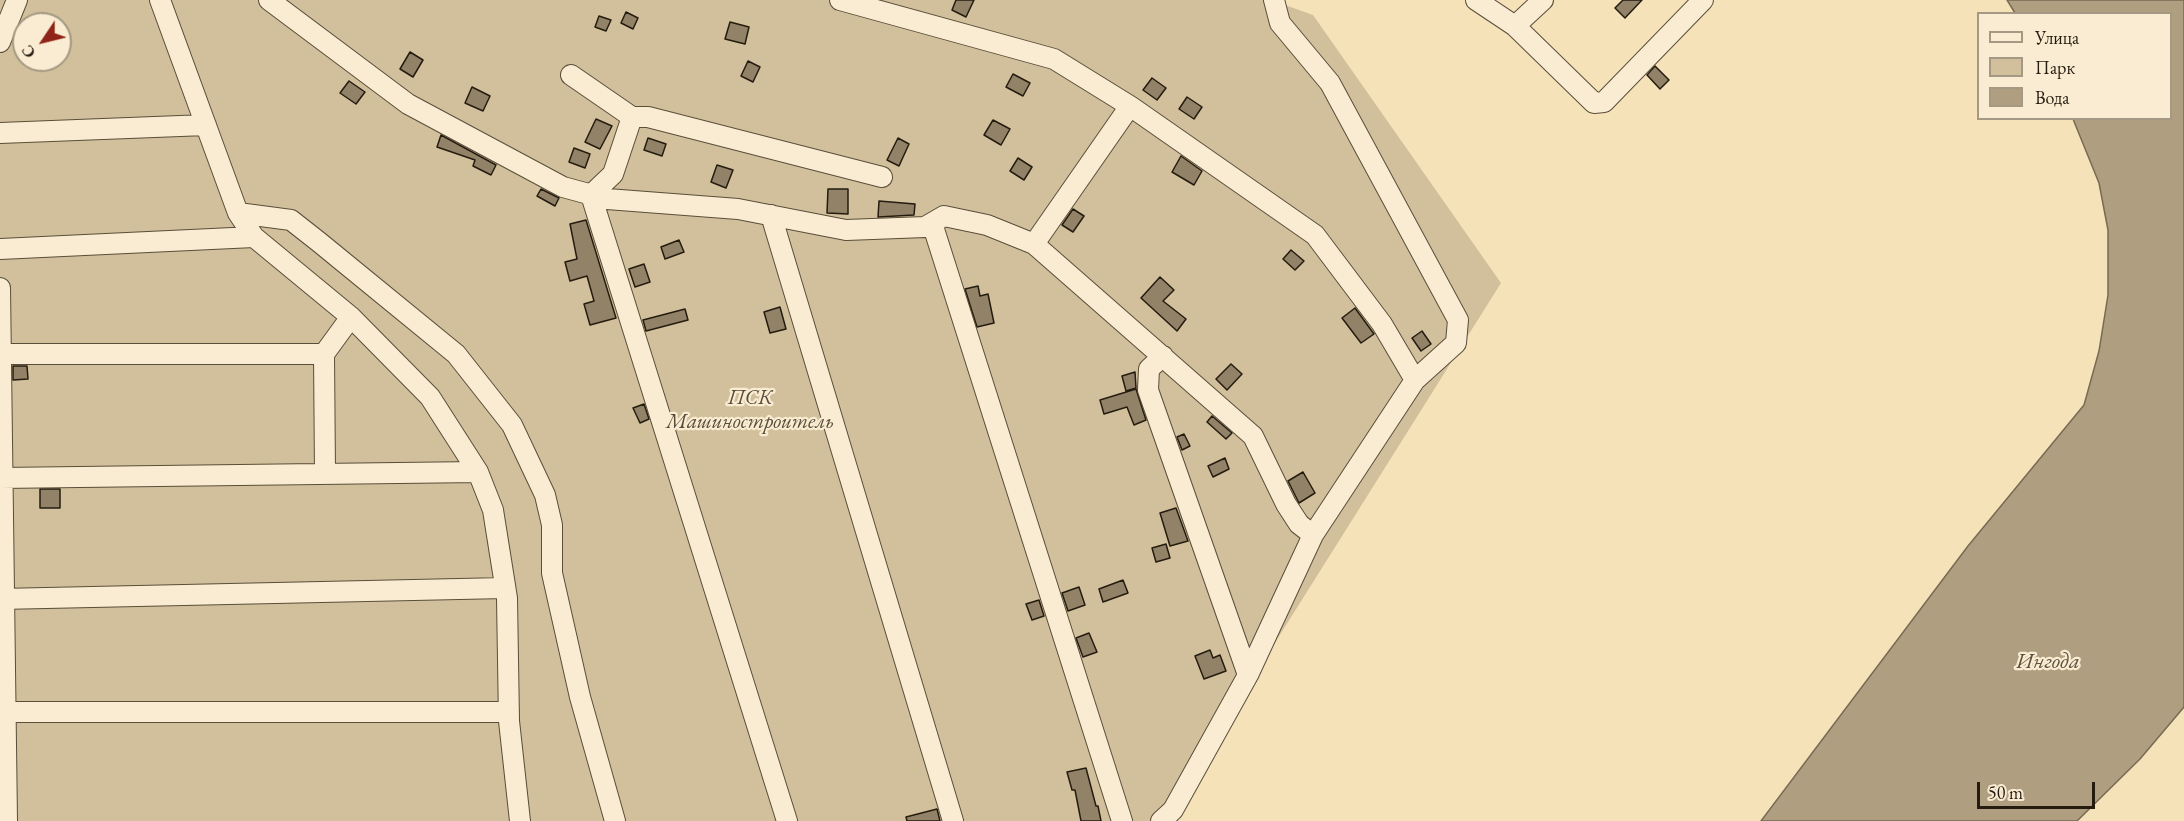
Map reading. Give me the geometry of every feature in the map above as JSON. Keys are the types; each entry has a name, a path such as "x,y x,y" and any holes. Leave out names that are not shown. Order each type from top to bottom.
{"street":[{"path":"2,32 17,0"},
{"path":"160,0 238,213 254,237 351,317 430,397 478,472 493,510 505,588 509,712 520,821"},
{"path":"269,0 408,104 563,187 607,199 738,209 846,230 925,227 944,216 987,225 1034,244 1252,436 1286,504 1299,524 1313,534"},
{"path":"840,0 1054,59 1130,106 1315,235 1382,324 1415,380"},
{"path":"1161,821 1173,810 1248,675 1313,534 1415,380 1456,343 1458,320 1330,83 1280,23 1274,0"},
{"path":"1476,0 1515,27 1594,103 1604,102 1703,0"},
{"path":"1515,27 1543,0"},
{"path":"571,75 632,117 648,117 882,177"},
{"path":"1034,244 1130,106"},
{"path":"591,195 613,174 632,117"},
{"path":"0,133 206,125"},
{"path":"591,195 787,821"},
{"path":"238,213 291,220 456,354 512,425 544,495 552,525 552,573 580,697 615,821"},
{"path":"771,215 953,821"},
{"path":"932,223 1122,821"},
{"path":"0,249 254,237"},
{"path":"0,288 3,712 8,821"},
{"path":"324,474 324,354 351,317"},
{"path":"1,354 324,354"},
{"path":"1163,356 1149,369 1148,390 1248,675"},
{"path":"1,478 478,472"},
{"path":"2,599 505,588"},
{"path":"3,712 509,712"}],"green space":[{"name":"ПСК Машиностроитель","path":"0,0 1271,0 1313,15 1501,283 1163,821 0,821"}],"water":[{"name":"Ингода","path":"2007,0 2184,0 2184,707 2140,759 2077,821 1761,821 1968,546 2084,405 2099,351 2108,295 2108,230 2099,183 2073,120 2172,120 2172,12 2014,12"}],"building":[{"path":"956,0 974,0 966,17 952,10"},
{"path":"1623,0 1642,0 1625,18 1615,8"},
{"path":"626,12 638,18 633,29 621,23"},
{"path":"599,16 611,20 606,31 595,27"},
{"path":"730,22 749,27 745,44 725,39"},
{"path":"410,52 423,60 413,77 400,69"},
{"path":"748,61 760,67 753,82 741,76"},
{"path":"1655,66 1669,80 1660,89 1647,75"},
{"path":"1013,74 1030,83 1023,96 1006,87"},
{"path":"1152,78 1166,88 1157,100 1143,90"},
{"path":"349,81 365,92 356,104 340,93"},
{"path":"472,87 490,96 483,111 465,103"},
{"path":"1187,97 1202,107 1194,119 1179,109"},
{"path":"596,119 612,126 600,149 585,142"},
{"path":"993,120 1010,129 1001,145 984,135"},
{"path":"441,135 496,165 491,175 473,166 475,160 437,147"},
{"path":"648,138 666,144 662,156 644,150"},
{"path":"898,138 909,144 899,166 887,160"},
{"path":"574,148 590,154 585,168 569,162"},
{"path":"1181,156 1202,171 1194,185 1172,172"},
{"path":"1018,158 1032,167 1024,180 1010,171"},
{"path":"717,165 733,170 726,188 711,182"},
{"path":"541,189 559,198 555,206 537,196"},
{"path":"828,189 848,189 848,214 827,213"},
{"path":"879,201 915,204 914,215 878,217"},
{"path":"1073,209 1084,216 1073,232 1062,225"},
{"path":"586,220 616,318 590,325 584,304 594,301 587,276 570,281 565,262 577,259 570,224"},
{"path":"679,240 684,252 665,259 661,247"},
{"path":"1291,250 1304,261 1295,270 1283,259"},
{"path":"644,264 650,282 635,287 629,269"},
{"path":"1160,277 1174,290 1163,301 1186,319 1177,331 1141,298"},
{"path":"978,286 980,296 988,294 994,323 977,327 965,289"},
{"path":"780,307 786,329 770,333 764,312"},
{"path":"1355,308 1374,334 1361,343 1342,318"},
{"path":"685,309 688,320 646,331 643,320"},
{"path":"1422,331 1431,344 1421,351 1412,338"},
{"path":"1231,364 1242,374 1227,390 1216,379"},
{"path":"13,366 27,366 28,379 13,380"},
{"path":"1135,372 1136,388 1126,391 1122,376"},
{"path":"1136,389 1146,420 1134,425 1127,407 1104,414 1100,400"},
{"path":"644,404 649,419 640,423 633,408"},
{"path":"1212,416 1232,433 1226,439 1207,422"},
{"path":"1184,434 1190,446 1182,450 1177,437"},
{"path":"1225,458 1229,469 1213,477 1208,466"},
{"path":"1303,472 1315,493 1299,503 1288,481"},
{"path":"40,489 60,489 60,508 40,508"},
{"path":"1176,508 1188,541 1170,546 1160,513"},
{"path":"1166,544 1170,558 1156,562 1152,548"},
{"path":"1123,580 1128,593 1103,602 1099,589"},
{"path":"1079,587 1085,605 1068,611 1062,593"},
{"path":"1039,600 1044,616 1032,620 1026,604"},
{"path":"1089,633 1097,652 1083,657 1076,638"},
{"path":"1210,650 1213,658 1220,655 1226,671 1204,679 1195,656"},
{"path":"1086,768 1101,821 1081,821 1075,790 1072,790 1067,772"},
{"path":"937,809 940,821 907,821 906,817"}]}
